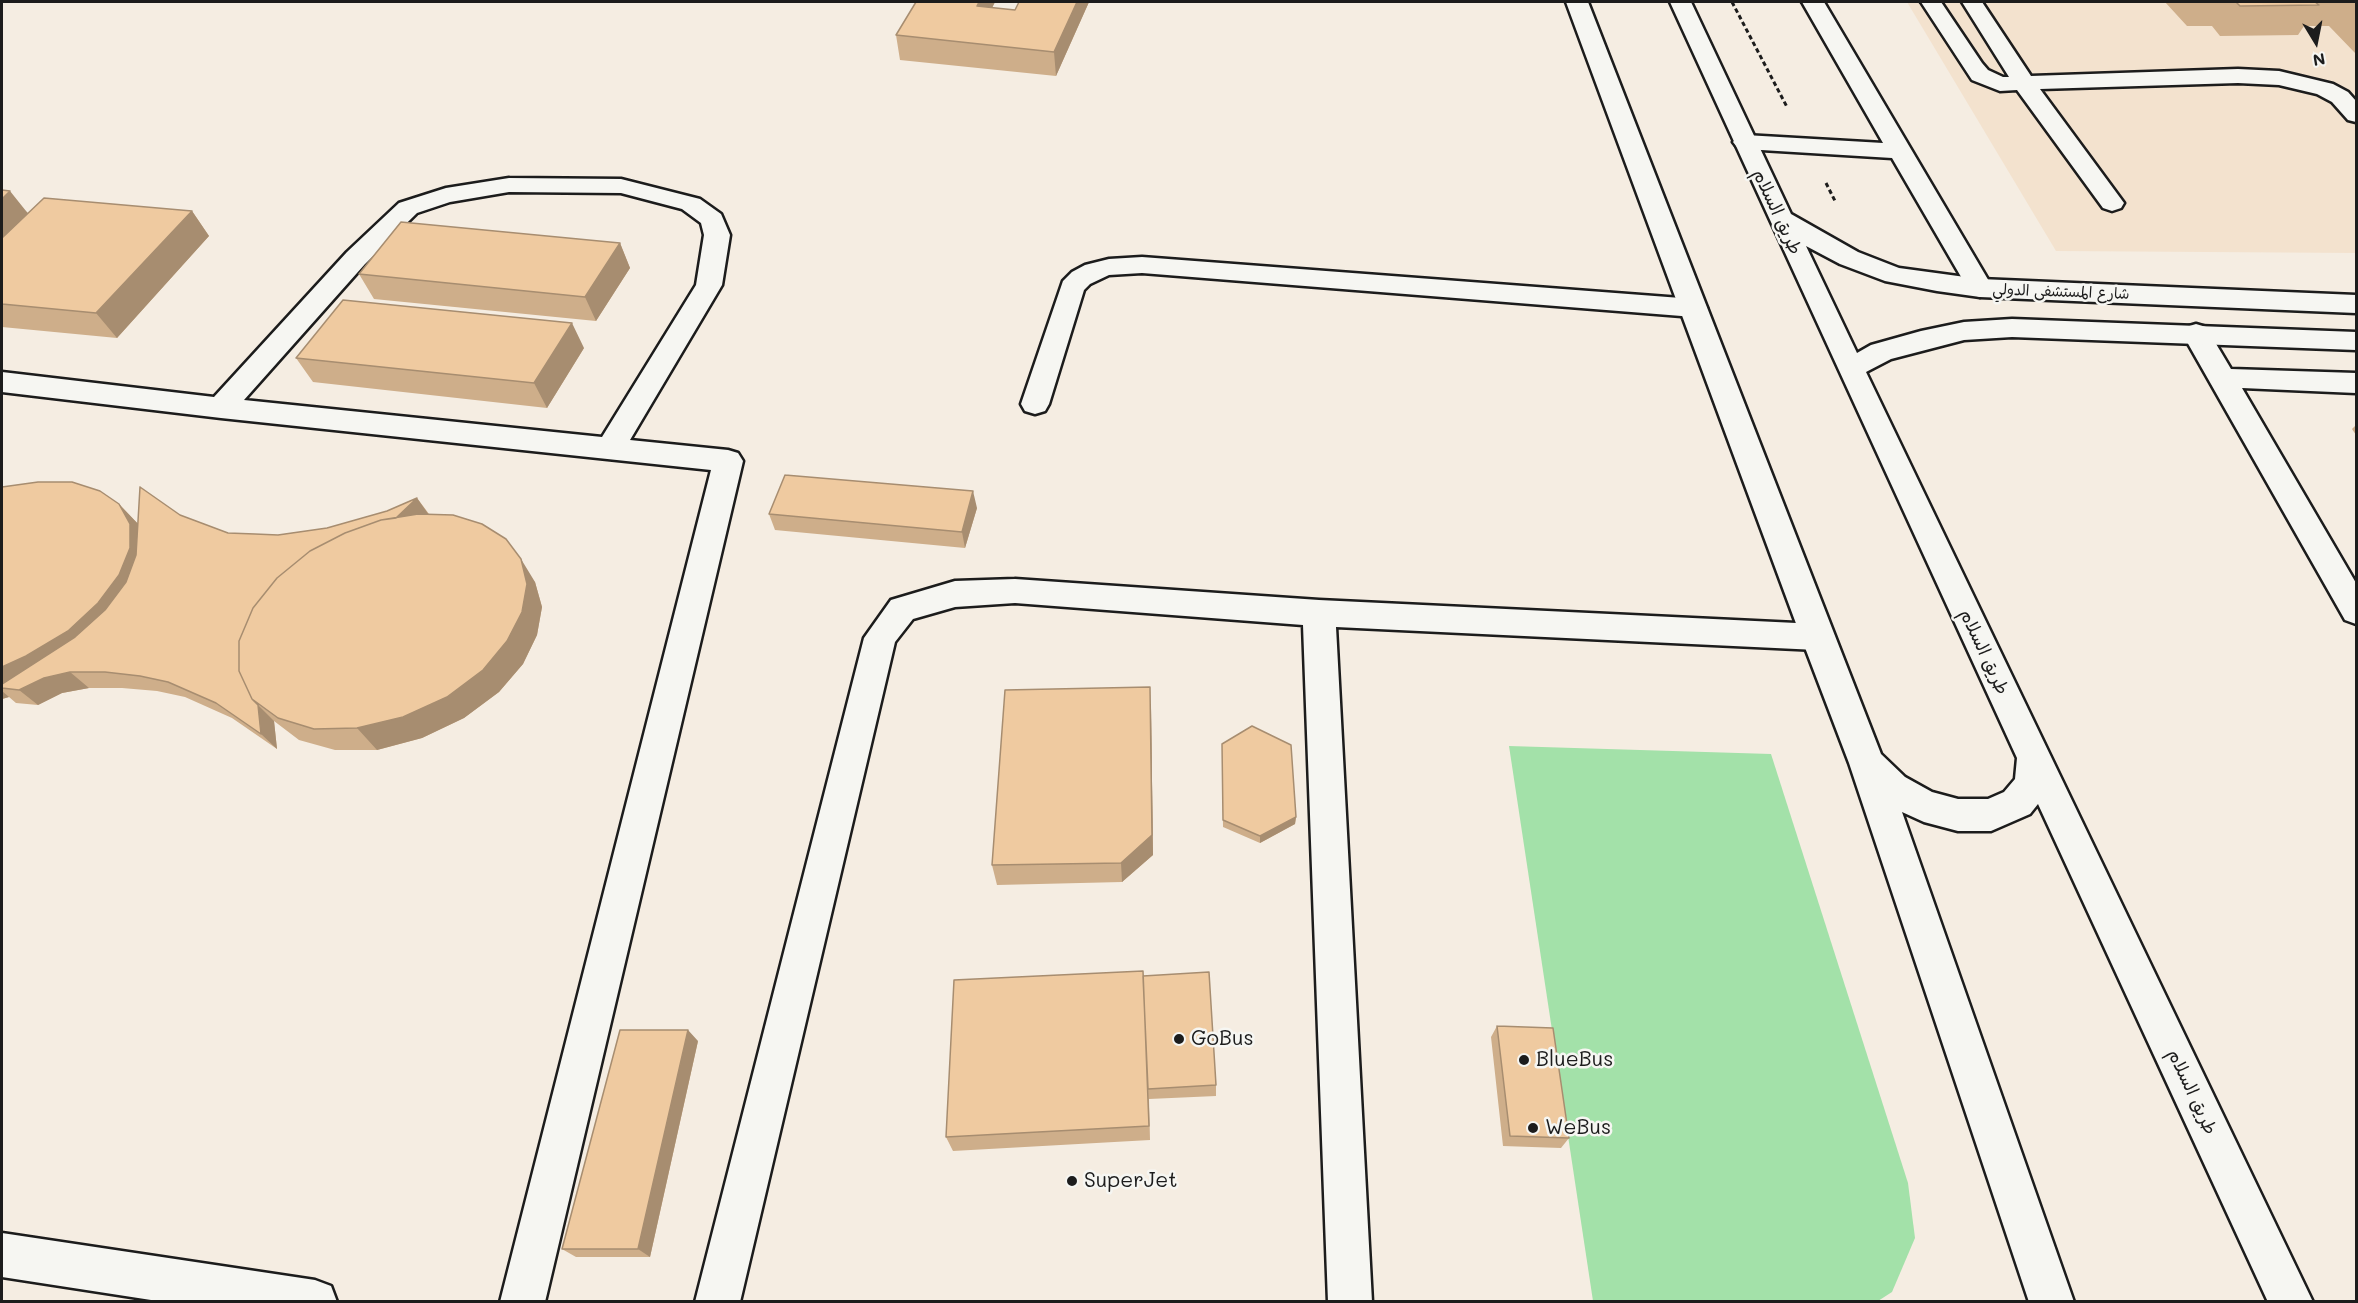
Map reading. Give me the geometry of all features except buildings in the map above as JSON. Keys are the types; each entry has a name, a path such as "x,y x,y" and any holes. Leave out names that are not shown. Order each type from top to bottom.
{"main road":[{"path":"1577,2 1817,638 1867,763 2052,1302"},
{"name":"طريق السلام","path":"1680,2 1850,368 2291,1302"},
{"path":"1813,2 1980,288"},
{"path":"1931,2 1973,67 1980,75 2000,84 2025,85 2238,76 2278,78 2325,88 2340,98 2356,115"},
{"path":"1972,2 2025,85 2112,203"},
{"path":"1745,142 1900,151"},
{"path":"221,408 356,258 408,208 446,195 509,185 621,186 691,204 712,219 717,235 709,285 610,449"},
{"name":"شارع المستشفى الدولي","path":"1780,218 1849,258 1894,275 1980,288 2356,304"},
{"path":"1035,404 1072,287 1081,278 1109,267 1142,265 1694,308"},
{"path":"1850,368 1881,352 1921,340 1964,331 2012,328 2356,340"},
{"path":"2196,333 2356,611"},
{"path":"2222,378 2356,383"},
{"path":"8,390 221,408 728,461 522,1302"},
{"path":"717,1302 880,638 902,609 955,594 1016,591 1319,613 1817,638"},
{"path":"1319,613 1350,1302"},
{"path":"1867,763 1892,788 1924,806 1958,815 1991,814 2017,803 2032,784 2034,758"},
{"path":"2,1255 315,1302"}],"shaded area":[{"path":"1907,2 2356,2 2356,253 2056,251"}],"green space":[{"path":"1509,746 1771,754 1908,1183 1915,1238 1892,1292 1878,1301 1593,1301"}],"place":[{"name":"GoBus","path":"1179,1039"},
{"name":"BlueBus","path":"1524,1060"},
{"name":"WeBus","path":"1533,1128"},
{"name":"SuperJet","path":"1072,1181"}]}
